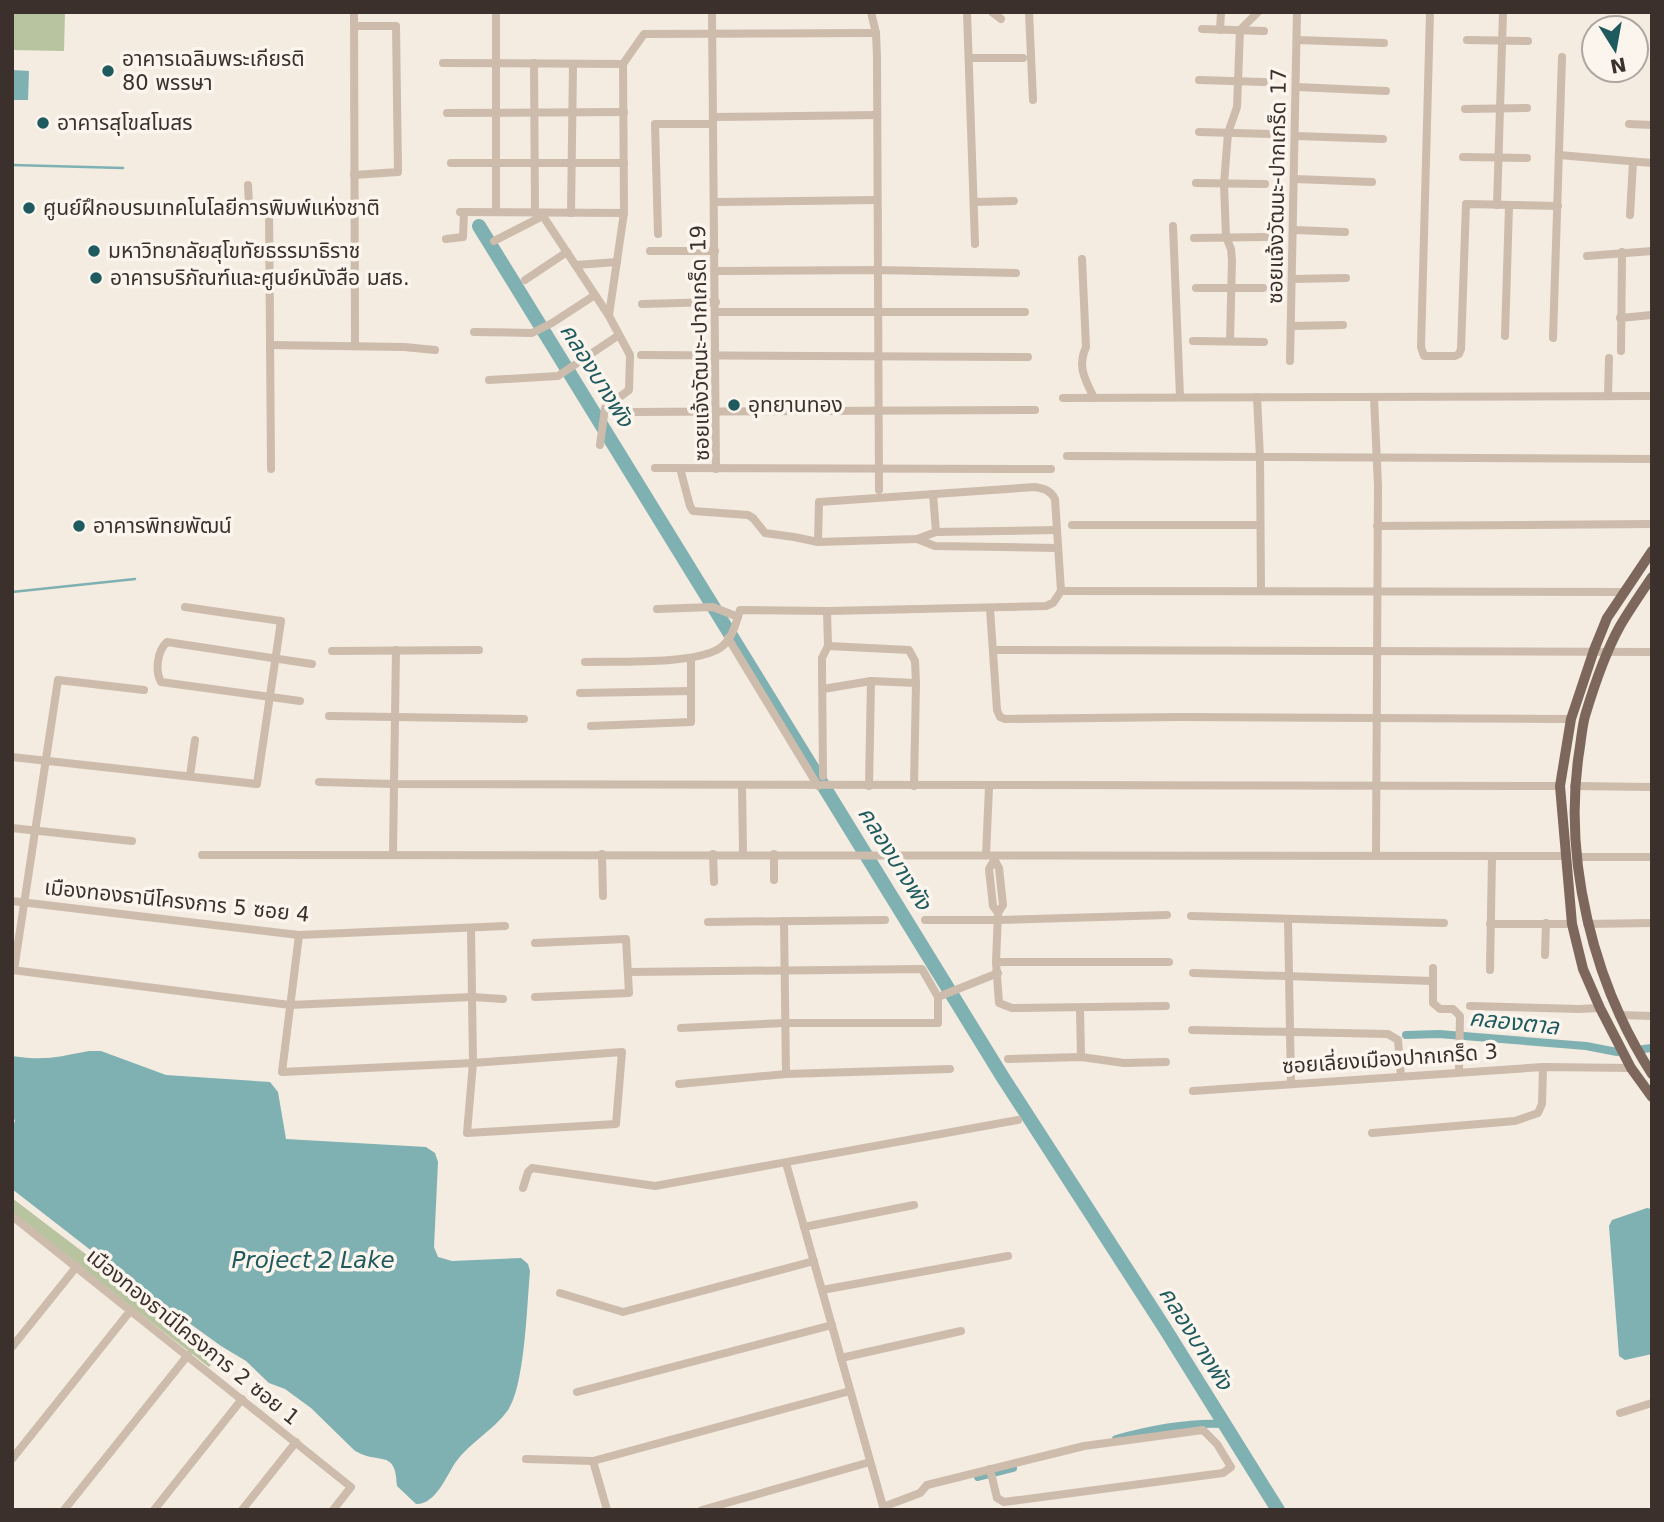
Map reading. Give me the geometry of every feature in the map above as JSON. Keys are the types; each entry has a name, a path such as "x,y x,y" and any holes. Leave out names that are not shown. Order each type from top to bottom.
{"main road":[{"path":"1652,551 1607,618 1594,650 1571,719 1560,786 1572,924 1583,968 1631,1068 1652,1097"},
{"path":"1652,577 1619,627 1609,651 1584,718 1574,786 1578,856 1587,924 1620,1016 1652,1074"}],"street":[{"path":"354,12 355,345"},
{"path":"496,12 496,212"},
{"name":"ซอยแจ้งวัฒนะ-ปากเกร็ด 19","path":"712,12 716,469 1051,469"},
{"path":"871,12 876,33 879,490"},
{"path":"992,12 1001,19"},
{"path":"1030,12 1033,100"},
{"path":"1220,30 1221,12"},
{"path":"1230,341 1233,288 1231,249 1226,237 1224,184 1228,133 1237,107 1240,30 1258,12"},
{"name":"ซอยแจ้งวัฒนะ-ปากเกร็ด 17","path":"1290,361 1297,12"},
{"path":"1430,12 1421,347 1424,356 1459,354 1466,204 1558,206"},
{"path":"1497,205 1503,12"},
{"path":"970,13 975,244"},
{"path":"354,26 396,26 398,172 354,175"},
{"path":"1202,29 1264,30"},
{"path":"609,316 624,213 623,64 644,34 876,33"},
{"path":"1297,40 1384,43"},
{"path":"1467,40 1528,41"},
{"path":"1553,338 1562,57"},
{"path":"969,58 1023,58"},
{"path":"443,63 623,64"},
{"path":"534,63 534,163 540,214 609,316 630,355 629,390 605,408 600,445"},
{"path":"571,213 573,64"},
{"path":"1199,80 1265,82"},
{"path":"1297,87 1386,91"},
{"path":"1465,109 1527,108"},
{"path":"447,113 624,112"},
{"path":"659,234 655,124 877,116"},
{"path":"1629,124 1652,125"},
{"path":"1199,132 1271,134"},
{"path":"1296,136 1383,139"},
{"path":"1559,155 1652,163"},
{"path":"1463,157 1527,158"},
{"path":"1630,215 1633,162"},
{"path":"451,163 624,163"},
{"path":"1294,180 1372,182"},
{"path":"1196,183 1265,184"},
{"path":"248,185 249,205 269,205 271,469"},
{"path":"714,202 877,200"},
{"path":"974,202 1014,201"},
{"path":"1505,336 1509,206"},
{"path":"446,239 463,237 462,212 624,213"},
{"path":"494,241 540,214"},
{"path":"1173,226 1180,397"},
{"path":"1294,230 1345,232"},
{"path":"1194,238 1266,237"},
{"path":"650,251 715,251"},
{"path":"1587,256 1652,251"},
{"path":"525,280 567,252"},
{"path":"1621,351 1622,252"},
{"path":"1082,259 1086,347 1081,359 1081,370 1094,398"},
{"path":"576,265 617,262"},
{"path":"716,271 1016,273"},
{"path":"1292,279 1346,278"},
{"path":"1196,288 1264,288"},
{"path":"474,332 532,332 552,323 595,295"},
{"path":"642,304 878,313 1025,312"},
{"path":"1620,318 1652,315"},
{"path":"1291,326 1343,325"},
{"path":"489,380 558,376 619,335"},
{"path":"1194,341 1264,342"},
{"path":"270,345 355,345 435,350"},
{"path":"640,355 1028,357"},
{"path":"1608,396 1609,358"},
{"path":"1063,398 1652,396"},
{"path":"1257,397 1261,591"},
{"path":"1374,397 1377,458 1376,856"},
{"path":"634,412 1035,410"},
{"path":"1067,456 1652,459"},
{"path":"655,468 716,469"},
{"path":"681,472 693,511 748,515 765,533 818,542 916,539 936,533 1056,530"},
{"path":"585,663 691,658 720,648 733,632 740,610 990,609 1046,606 1053,603 1060,591 1055,499 1051,492 1045,489 1035,487 819,502 818,542"},
{"path":"933,494 936,533"},
{"path":"1377,526 1652,524"},
{"path":"1072,525 1260,525"},
{"path":"916,539 935,546 1056,548"},
{"path":"1060,591 1625,592"},
{"path":"12,757 257,784 281,621 185,607"},
{"path":"657,609 711,607 738,617"},
{"path":"990,609 997,710 1000,717 1005,719 1571,719"},
{"path":"823,776 822,658 828,646 827,611"},
{"path":"728,638 818,786"},
{"path":"300,701 161,682 159,659 162,646 167,642 312,664"},
{"path":"828,646 909,650 915,661 916,683 914,786"},
{"path":"393,854 396,650"},
{"path":"332,651 479,650"},
{"path":"993,650 1652,652"},
{"path":"591,726 691,722 691,658"},
{"path":"144,690 58,680 13,970 290,1005 472,997 503,999"},
{"path":"823,690 871,681 916,683"},
{"path":"869,786 871,681"},
{"path":"580,693 691,691"},
{"path":"329,716 524,719"},
{"path":"190,776 195,740"},
{"path":"319,782 989,787 1560,786"},
{"path":"742,786 743,854"},
{"path":"1574,786 1652,786"},
{"path":"986,855 989,787"},
{"path":"12,828 132,841"},
{"path":"602,854 603,896"},
{"path":"713,854 714,882"},
{"path":"774,854 774,880"},
{"path":"202,855 986,855 995,859 1565,856"},
{"path":"1578,856 1652,857"},
{"path":"1490,970 1492,857"},
{"path":"995,859 989,869 993,906 999,917 996,962 999,1003 1005,1007 1166,1006"},
{"name":"เมืองทองธานีโครงการ 5 ซอย 4","path":"12,901 299,935 505,926"},
{"path":"925,920 1167,915"},
{"path":"1191,916 1444,923"},
{"path":"1288,919 1291,1084"},
{"path":"708,922 885,920"},
{"path":"784,921 786,1074"},
{"path":"1545,955 1546,923"},
{"path":"1587,924 1652,923"},
{"path":"1490,924 1572,924"},
{"path":"299,935 282,1072 473,1063 622,1052 616,1124 467,1133 473,1063 471,928"},
{"path":"535,943 626,939 629,972 629,993 535,997"},
{"path":"996,962 1169,962"},
{"path":"1433,968 1432,999 1435,1006 1440,1009 1453,1009 1460,1016 1460,1071"},
{"path":"629,972 922,969 938,997 938,1023 785,1023 681,1028"},
{"path":"938,997 998,973"},
{"path":"1193,973 1432,981"},
{"path":"1470,1006 1600,1008"},
{"path":"1080,1008 1081,1057"},
{"path":"1620,1016 1652,1016"},
{"path":"1192,1030 1395,1036 1398,1040 1401,1076"},
{"path":"1009,1059 1081,1057 1124,1063 1166,1062"},
{"path":"1372,1133 1515,1121 1538,1113 1542,1104 1543,1067"},
{"name":"ซอยเลี่ยงเมืองปากเกร็ด 3","path":"1193,1091 1460,1071 1543,1067 1631,1068"},
{"path":"679,1084 786,1074 950,1069"},
{"path":"523,1188 528,1172 533,1168 655,1186 1018,1120"},
{"path":"786,1163 884,1508 920,1493 928,1485 990,1469 1084,1446 1203,1430 1217,1444 1231,1466 1223,1473 1004,1502 997,1497 990,1469"},
{"path":"804,1227 914,1205"},
{"path":"12,1230 15,1219"},
{"name":"เมืองทองธานีโครงการ 2 ซอย 1","path":"15,1219 351,1487 333,1510"},
{"path":"822,1290 1008,1256"},
{"path":"560,1293 623,1312 814,1261"},
{"path":"12,1346 77,1266"},
{"path":"12,1459 131,1310"},
{"path":"577,1392 832,1325"},
{"path":"841,1358 961,1331"},
{"path":"64,1510 188,1355"},
{"path":"526,1458 593,1461 850,1391"},
{"path":"154,1510 242,1399"},
{"path":"1620,1413 1652,1403"},
{"path":"242,1510 296,1442"},
{"path":"593,1461 607,1510"},
{"path":"702,1510 870,1462"}],"green space":[{"path":"12,12 65,12 64,51 12,50"},
{"path":"12,1198 150,1303 154,1298 221,1352 209,1367 12,1214"}],"water":[{"path":"12,70 29,71 28,100 13,100"},
{"name":"Project 2 Lake","path":"101,1051 166,1075 270,1082 278,1092 286,1139 426,1147 435,1153 438,1162 434,1247 438,1257 452,1261 521,1258 528,1264 530,1271 522,1364 514,1398 502,1417 455,1463 429,1500 416,1504 397,1486 396,1474 389,1462 354,1450 311,1408 285,1389 269,1383 246,1361 124,1276 12,1189 12,1127 15,1121 12,1113 12,1056 60,1057"},
{"path":"1647,1208 1652,1209 1652,1354 1625,1360 1619,1356 1609,1226 1612,1220"}],"waterway":[{"path":"12,165 123,168"},
{"name":"คลองบางพัง","path":"479,226 1002,1076 1278,1510"},
{"path":"12,592 135,579"},
{"name":"คลองตาล","path":"1406,1035 1439,1034 1586,1046 1617,1052"},
{"name":"คลองตาล","path":"1643,1049 1652,1048"},
{"path":"1116,1439 1170,1427 1224,1424"},
{"path":"978,1477 1013,1468"}],"place":[{"name":"อาคารเฉลิมพระเกียรติ 80 พรรษา","path":"108,71"},
{"name":"อาคารสุโขสโมสร","path":"43,123"},
{"name":"ศูนย์ฝึกอบรมเทคโนโลยีการพิมพ์แห่งชาติ","path":"29,208"},
{"name":"มหาวิทยาลัยสุโขทัยธรรมาธิราช","path":"94,251"},
{"name":"อาคารบริภัณฑ์และศูนย์หนังสือ มสธ.","path":"96,278"},
{"name":"อุทยานทอง","path":"734,405"},
{"name":"อาคารพิทยพัฒน์","path":"79,526"}]}
